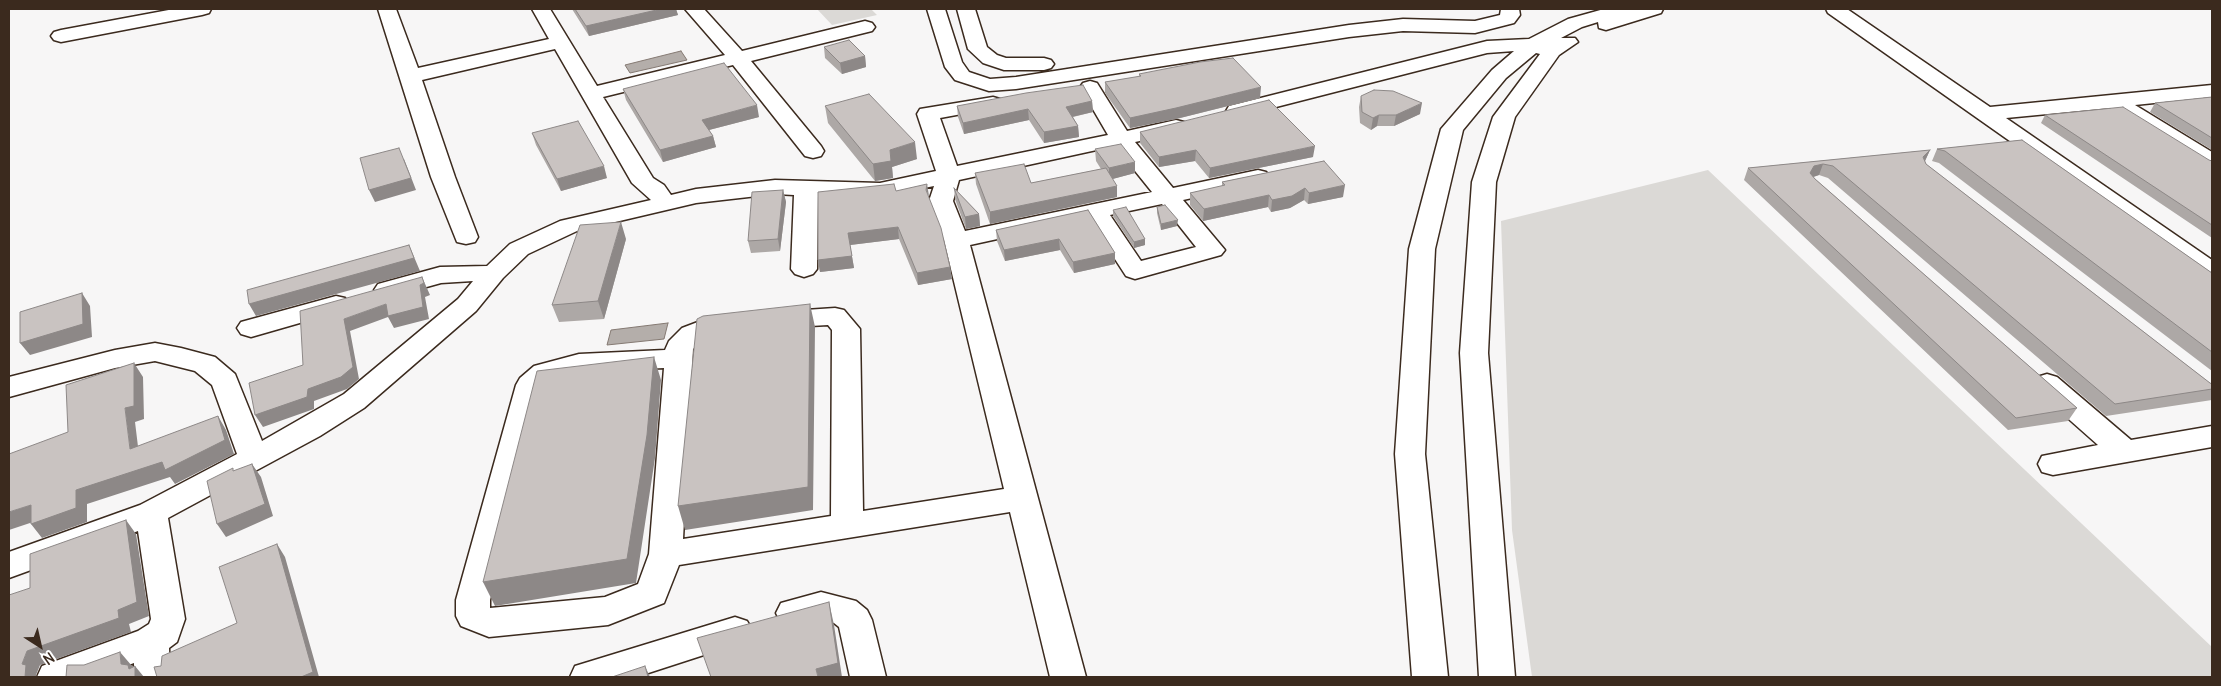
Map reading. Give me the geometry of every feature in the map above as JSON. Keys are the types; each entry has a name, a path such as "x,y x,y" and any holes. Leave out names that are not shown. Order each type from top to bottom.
{"street":[{"path":"61,36 202,9"},
{"path":"387,9 411,76 443,177 466,236"},
{"path":"541,9 592,93 614,136 652,197"},
{"path":"694,9 738,58 813,151"},
{"path":"936,9 952,63 962,76 988,85 1016,83 1468,15"},
{"path":"966,9 978,49 990,59 1004,64 1026,66 1140,51 1276,28 1379,15 1468,15 1507,19 1510,15 1510,9"},
{"path":"1430,677 1410,454 1422,249 1452,129 1499,74 1543,48 1575,23 1623,9"},
{"path":"9,565 150,513 309,428 354,400 467,305 494,273 519,249 562,229 628,213 652,197 696,196 775,187 880,190 897,188 1206,119 1487,47 1543,48 1654,9"},
{"path":"1835,9 2212,272"},
{"path":"1856,9 2212,251"},
{"path":"1468,15 1478,42 1487,47"},
{"path":"592,93 865,27"},
{"path":"411,76 561,42"},
{"path":"1497,677 1474,353 1484,182 1504,117 1543,48"},
{"path":"928,114 1090,88 1240,58"},
{"path":"928,114 943,100 976,82"},
{"path":"1090,88 1122,139 1212,250 1135,271 1095,210"},
{"path":"1985,114 2212,92"},
{"path":"2114,101 2212,162"},
{"path":"928,114 949,175 941,200 956,240 1068,677"},
{"path":"956,240 1278,173"},
{"path":"804,269 806,188"},
{"path":"251,328 440,275 494,273"},
{"path":"678,358 578,363 544,373 530,385 473,600 473,616 489,624 608,611 652,592 666,554 679,346 692,334 711,326 819,315 835,316 846,329 847,526"},
{"path":"9,387 115,359 155,352 181,356 205,364 225,381 253,457"},
{"path":"2027,367 2124,452"},
{"path":"2053,464 2212,437"},
{"path":"666,554 1022,498"},
{"path":"56,677 151,641 165,632 168,619 150,513"},
{"path":"588,677 821,606 844,611 855,620 868,677"},
{"path":"151,641 152,677"}],"shaded area":[{"path":"817,9 871,9 877,15 832,25"},
{"path":"681,51 687,60 630,73 625,65"},
{"path":"1708,170 2212,647 2212,677 1532,677 1512,530 1501,221"},
{"path":"668,323 664,339 607,345 611,330"}],"building":[{"path":"575,9 661,9 586,26"},
{"path":"849,40 865,56 840,63 824,47"},
{"path":"1233,58 1261,87 1130,118 1105,82 1141,76 1139,74 1200,62"},
{"path":"724,63 757,105 702,120 713,136 660,150 623,89"},
{"path":"1083,85 1092,101 1066,107 1078,126 1044,132 1028,109 963,123 957,106 1026,93"},
{"path":"1374,90 1393,91 1422,103 1396,115 1379,115 1373,118 1362,112 1361,96"},
{"path":"869,94 915,142 890,150 891,161 873,164 825,106"},
{"path":"2212,97 2212,138 2155,103"},
{"path":"1269,100 1315,146 1210,168 1196,150 1159,157 1140,132"},
{"path":"2123,107 2212,161 2212,225 2045,115"},
{"path":"578,121 604,166 557,179 532,133"},
{"path":"2022,140 2212,273 2212,352 1945,151 1937,149"},
{"path":"1121,144 1135,162 1109,168 1095,149"},
{"path":"399,148 411,178 369,190 360,158"},
{"path":"1930,150 1923,157 1926,164 2212,384 2212,389 2115,404 1833,166 1823,164 1814,166 1810,173 1815,179 2077,408 2016,418 1748,168"},
{"path":"1324,161 1345,185 1309,193 1305,188 1292,196 1272,200 1269,195 1204,209 1190,193 1225,185 1222,182"},
{"path":"1024,164 1031,183 1106,168 1117,186 990,212 975,173"},
{"path":"894,184 896,191 927,184 926,190 941,228 950,267 917,273 898,227 848,233 852,256 818,260 818,192"},
{"path":"954,188 979,214 965,217"},
{"path":"783,190 778,239 748,241 752,192"},
{"path":"1165,205 1178,220 1161,224 1157,207"},
{"path":"1126,207 1145,239 1134,242 1113,210"},
{"path":"1088,210 1115,253 1073,262 1059,239 1004,250 996,230"},
{"path":"621,222 598,301 552,305 580,225"},
{"path":"409,245 414,258 249,304 247,290"},
{"path":"422,277 424,283 420,285 423,307 388,316 386,304 344,319 353,367 341,377 308,389 307,397 255,415 249,383 303,365 300,311"},
{"path":"82,293 83,324 20,343 20,312"},
{"path":"810,304 808,487 678,506 697,319 703,316"},
{"path":"654,357 647,435 627,559 483,582 537,371"},
{"path":"134,363 134,406 125,408 130,449 218,416 225,440 165,470 162,462 76,490 76,508 31,524 31,505 9,512 9,454 68,432 66,385"},
{"path":"252,464 265,504 217,524 207,481 233,468 233,471"},
{"path":"126,520 137,602 118,610 119,618 27,651 22,664 26,665 25,677 9,677 9,595 30,588 30,554"},
{"path":"277,544 313,672 301,677 157,677 154,667 161,666 162,656 237,623 219,567"},
{"path":"829,602 838,663 816,669 818,677 711,677 697,638"},
{"path":"120,652 121,664 128,665 129,669 135,666 135,677 66,677 67,665 84,665"},
{"path":"645,666 648,677 612,677"}]}
